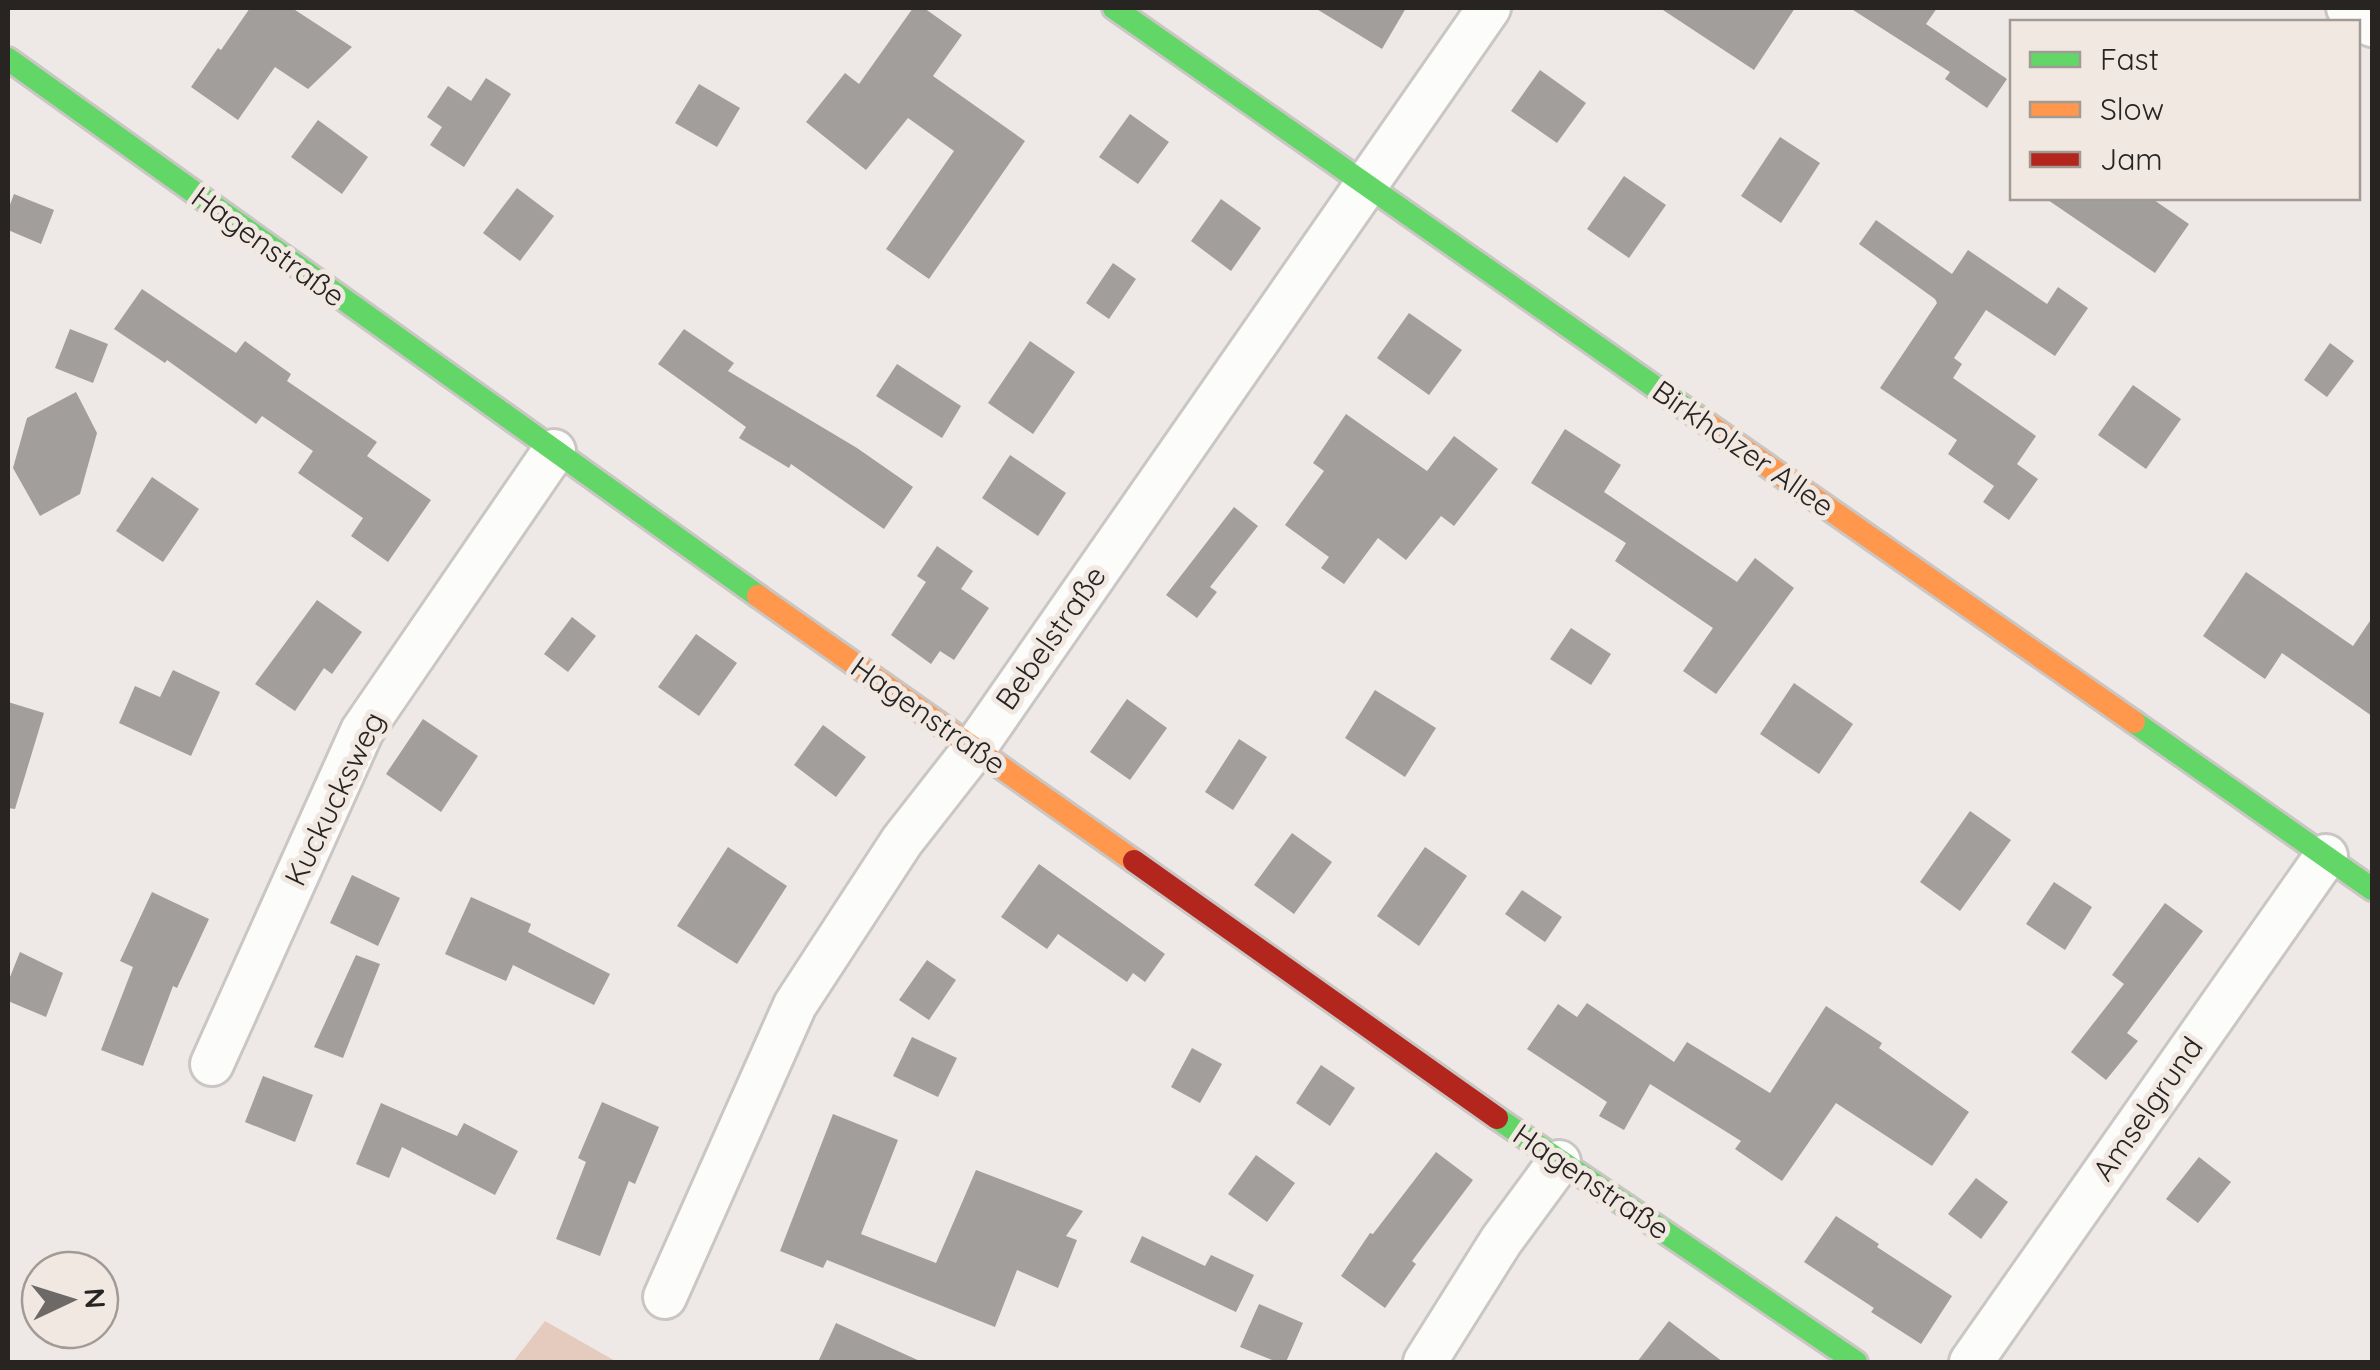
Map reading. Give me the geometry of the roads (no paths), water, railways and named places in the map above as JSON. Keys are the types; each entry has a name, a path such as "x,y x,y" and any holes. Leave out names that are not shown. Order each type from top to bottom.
{"street":[{"name":"Birkholzer Allee","path":"1114,8 2372,889"},
{"name":"Bebelstraße","path":"664,1297 794,1005 902,840 974,749 1488,8"},
{"path":"2348,8 2372,25"},
{"name":"Hagenstraße","path":"8,59 554,451 1559,1162 1856,1362"},
{"name":"Kuckucksweg","path":"212,1064 362,730 554,451"},
{"name":"Amselgrund","path":"1971,1362 2326,856"},
{"path":"1425,1362 1501,1241 1559,1162"}]}
